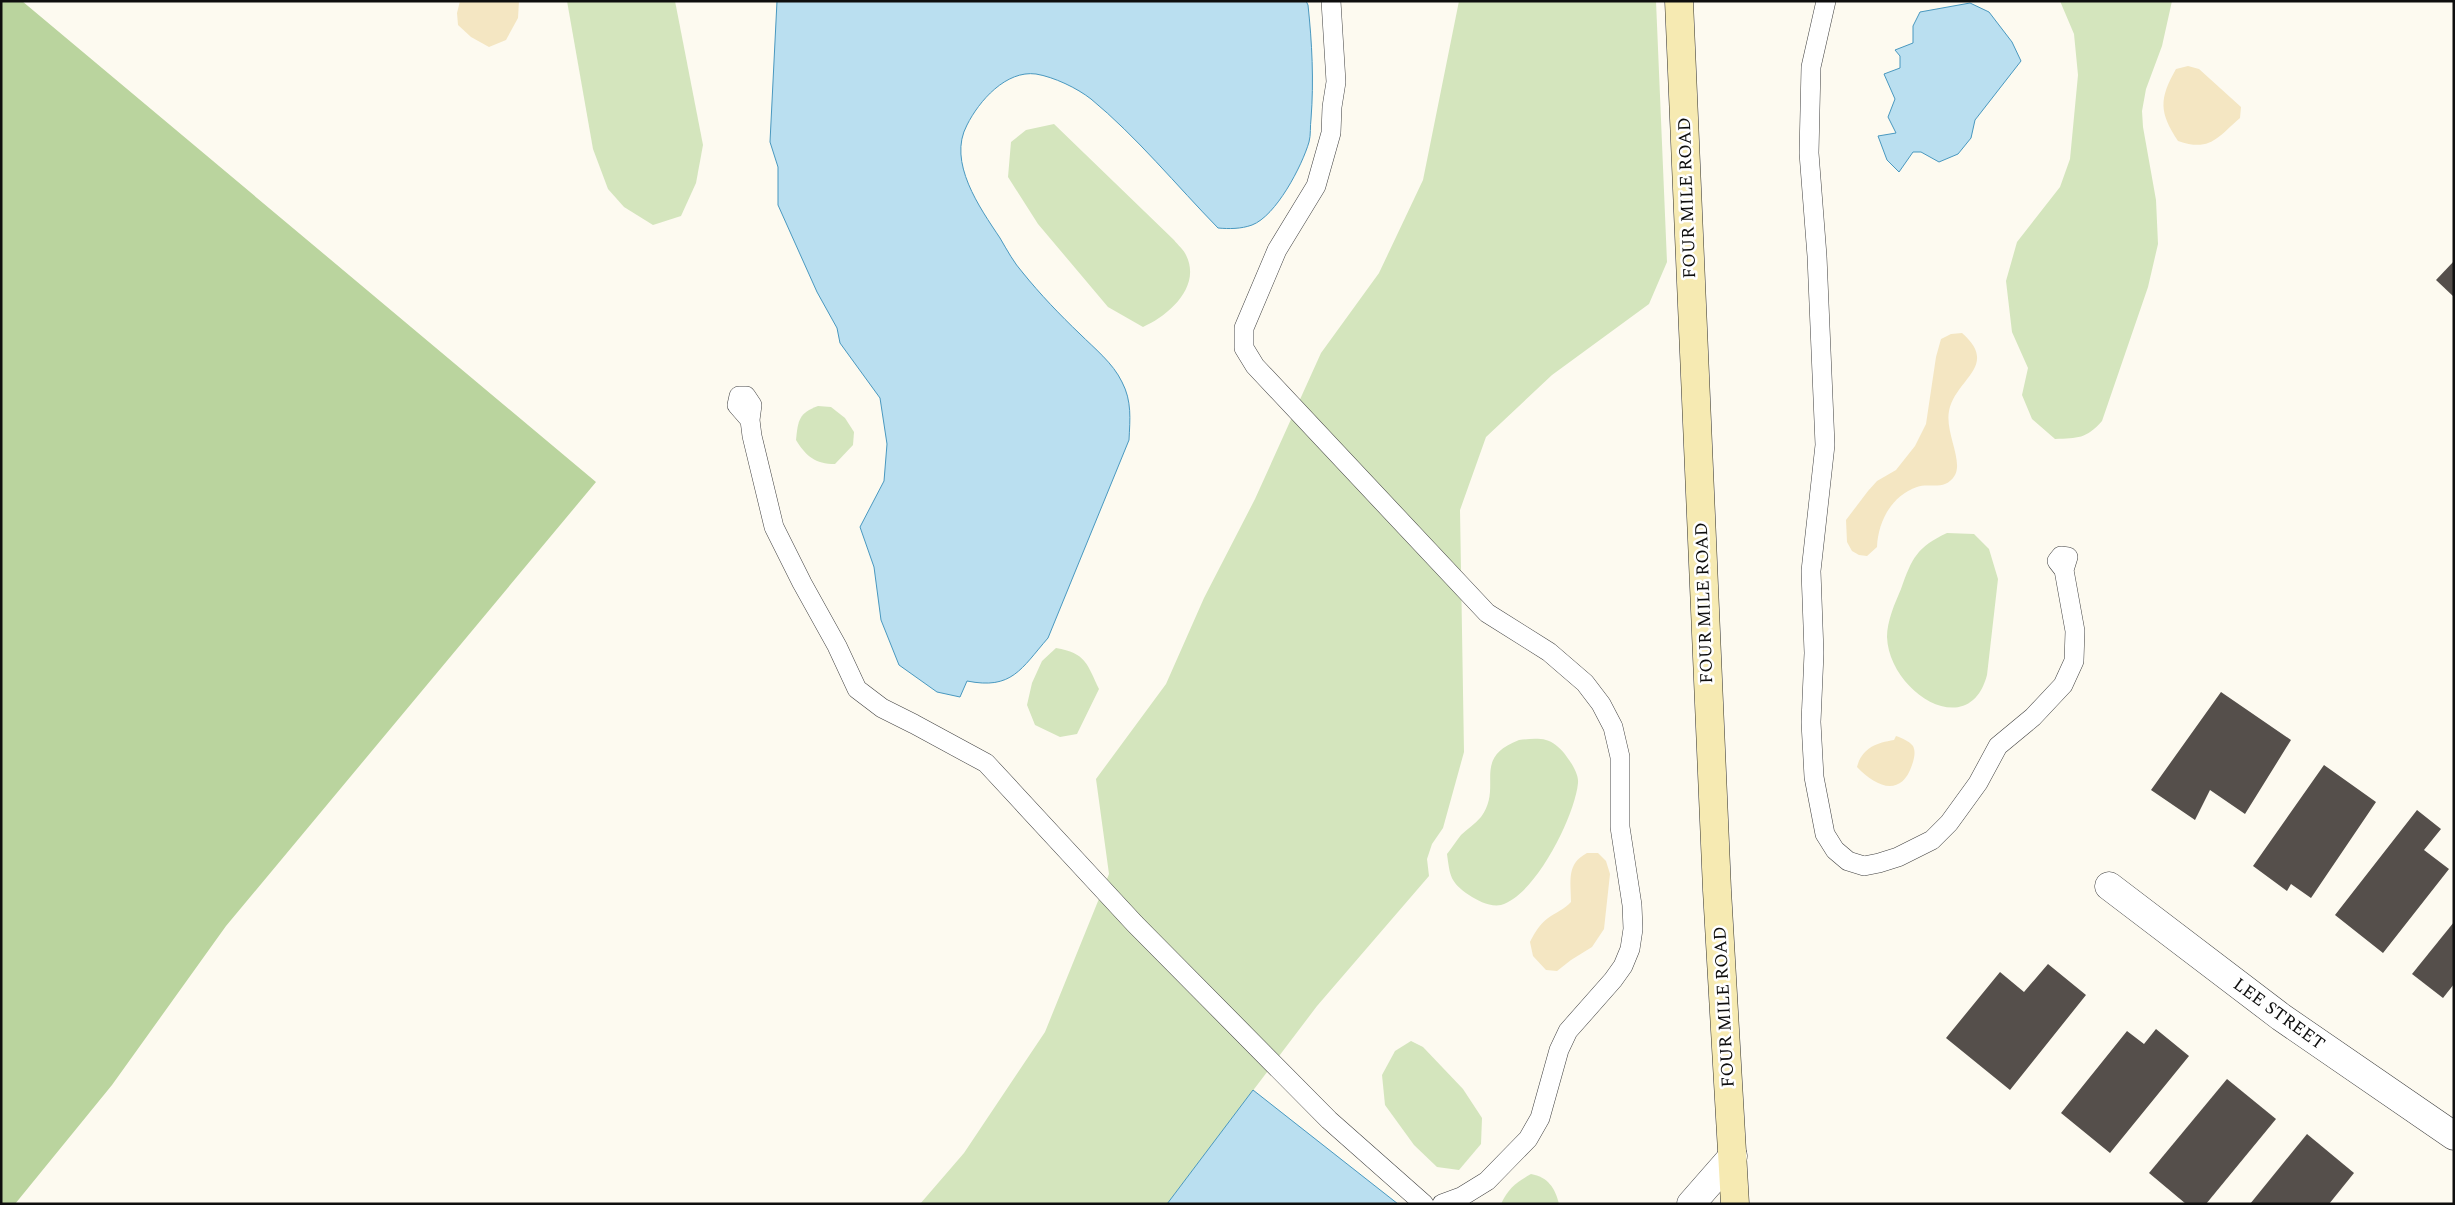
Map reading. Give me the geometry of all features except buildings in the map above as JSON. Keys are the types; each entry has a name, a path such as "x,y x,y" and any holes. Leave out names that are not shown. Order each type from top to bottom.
{"main road":[{"name":"FOUR MILE ROAD","path":"1679,1 1716,890 1735,1204"}],"street":[{"name":"LEE STREET","path":"2109,886 2281,1017 2454,1136"},
{"path":"1691,1204 1733,1156"}],"lane":[{"path":"1331,1 1336,82 1332,107 1331,133 1325,158 1316,186 1277,250 1244,328 1244,348 1255,366 1487,613 1549,652 1585,683 1601,704 1613,727 1620,757 1620,827 1632,905 1633,929 1630,950 1623,966 1613,980 1568,1031 1559,1050 1540,1118 1528,1139 1510,1160 1487,1181 1461,1197 1442,1204"},
{"path":"1826,1 1811,67 1809,152 1817,256 1825,445 1812,571 1814,653 1811,722 1814,777 1825,834 1834,850 1848,861 1864,866 1879,863 1898,857 1932,840 1949,823 1978,783 1998,746 2033,717 2063,684 2074,661 2075,631 2064,570"},
{"path":"750,420 774,527 837,646 857,689 882,708 986,763 1135,924 1329,1120 1424,1204"}],"green space":[{"path":"1,1 22,1 596,482 226,926 112,1085 15,1204 1,1204"},
{"path":"567,1 675,1 703,145 696,183 681,216 653,225 624,207 608,189 593,149"},
{"path":"1459,1 1656,1 1667,262 1649,304 1552,375 1486,437 1460,510 1464,752 1443,828 1432,844 1427,859 1429,876 1317,1006 1167,1204 920,1204 964,1153 1045,1032 1109,874 1096,779 1166,684 1204,598 1255,499 1321,353 1379,273 1423,180"},
{"path":"2060,1 2172,1 2162,46 2146,89 2142,111 2156,200 2158,244 2148,287 2102,421 2091,431 2081,436 2055,439 2032,419 2022,395 2028,368 2012,332 2006,281 2017,242 2060,187 2070,159 2078,75 2074,34"},
{"path":"1054,124 1174,240 1186,255 1190,267 1190,278 1186,289 1180,299 1163,316 1143,327 1108,307 1038,224 1008,177 1011,142 1026,130"},
{"path":"818,406 831,407 845,418 854,432 853,445 835,464 817,461 807,455 796,440 801,418 807,411"},
{"path":"1947,533 1974,534 1989,549 1998,579 1987,675 1978,695 1964,705 1948,707 1931,702 1915,691 1901,676 1891,657 1887,637 1892,612 1912,561 1929,543"},
{"path":"1056,648 1074,653 1080,657 1088,666 1099,689 1077,734 1060,737 1035,725 1027,705 1032,683 1042,661"},
{"path":"1543,739 1556,745 1574,767 1578,783 1569,815 1561,834 1540,871 1514,899 1501,905 1493,905 1484,903 1469,895 1454,882 1450,873 1447,854 1461,835 1481,817 1487,806 1490,795 1490,774 1496,756 1504,747 1519,740"},
{"path":"1411,1041 1423,1047 1463,1089 1482,1118 1481,1144 1459,1170 1437,1167 1414,1145 1385,1105 1382,1075 1395,1051"},
{"path":"1531,1174 1537,1175 1550,1184 1559,1204 1501,1204 1513,1186"}],"sand":[{"path":"460,1 519,1 518,18 506,40 489,47 471,37 458,25 457,13"},
{"path":"2188,66 2199,69 2241,107 2240,118 2219,137 2206,144 2198,145 2178,141 2167,122 2164,105 2166,89 2176,69"},
{"path":"1962,333 1973,345 1977,355 1976,364 1972,372 1953,400 1949,411 1949,428 1957,462 1955,475 1951,480 1942,485 1917,487 1900,497 1893,503 1883,519 1877,547 1867,556 1859,555 1852,551 1847,542 1846,520 1877,481 1896,470 1915,446 1926,424 1936,357 1941,339 1951,334"},
{"path":"1896,736 1913,746 1914,758 1907,775 1901,782 1888,786 1872,780 1857,767 1862,755 1866,751 1881,743 1894,740"},
{"path":"1587,853 1598,853 1606,861 1610,874 1604,929 1592,947 1557,971 1546,970 1533,956 1530,942 1544,921 1571,902 1571,874 1576,862"}],"water":[{"path":"777,1 1306,1 1308,5 1312,76 1309,142 1301,164 1279,201 1261,220 1252,225 1218,228 1108,113 1079,91 1050,78 1036,74 1025,74 1004,82 986,97 967,125 962,139 961,154 963,169 975,199 1011,256 1036,289 1114,368 1125,389 1130,417 1129,440 1048,638 1022,668 1014,674 1005,680 995,682 967,681 960,697 937,692 899,665 881,620 874,567 860,527 884,481 887,444 880,398 840,343 837,328 817,292 778,205 778,167 770,142"},
{"path":"1970,3 1989,12 2012,42 2021,61 1975,120 1971,138 1958,154 1939,162 1921,152 1913,152 1899,172 1887,160 1878,136 1896,133 1888,117 1895,99 1884,74 1900,68 1900,56 1895,50 1913,43 1913,26 1920,12"},
{"path":"1253,1090 1398,1204 1167,1204"}]}
